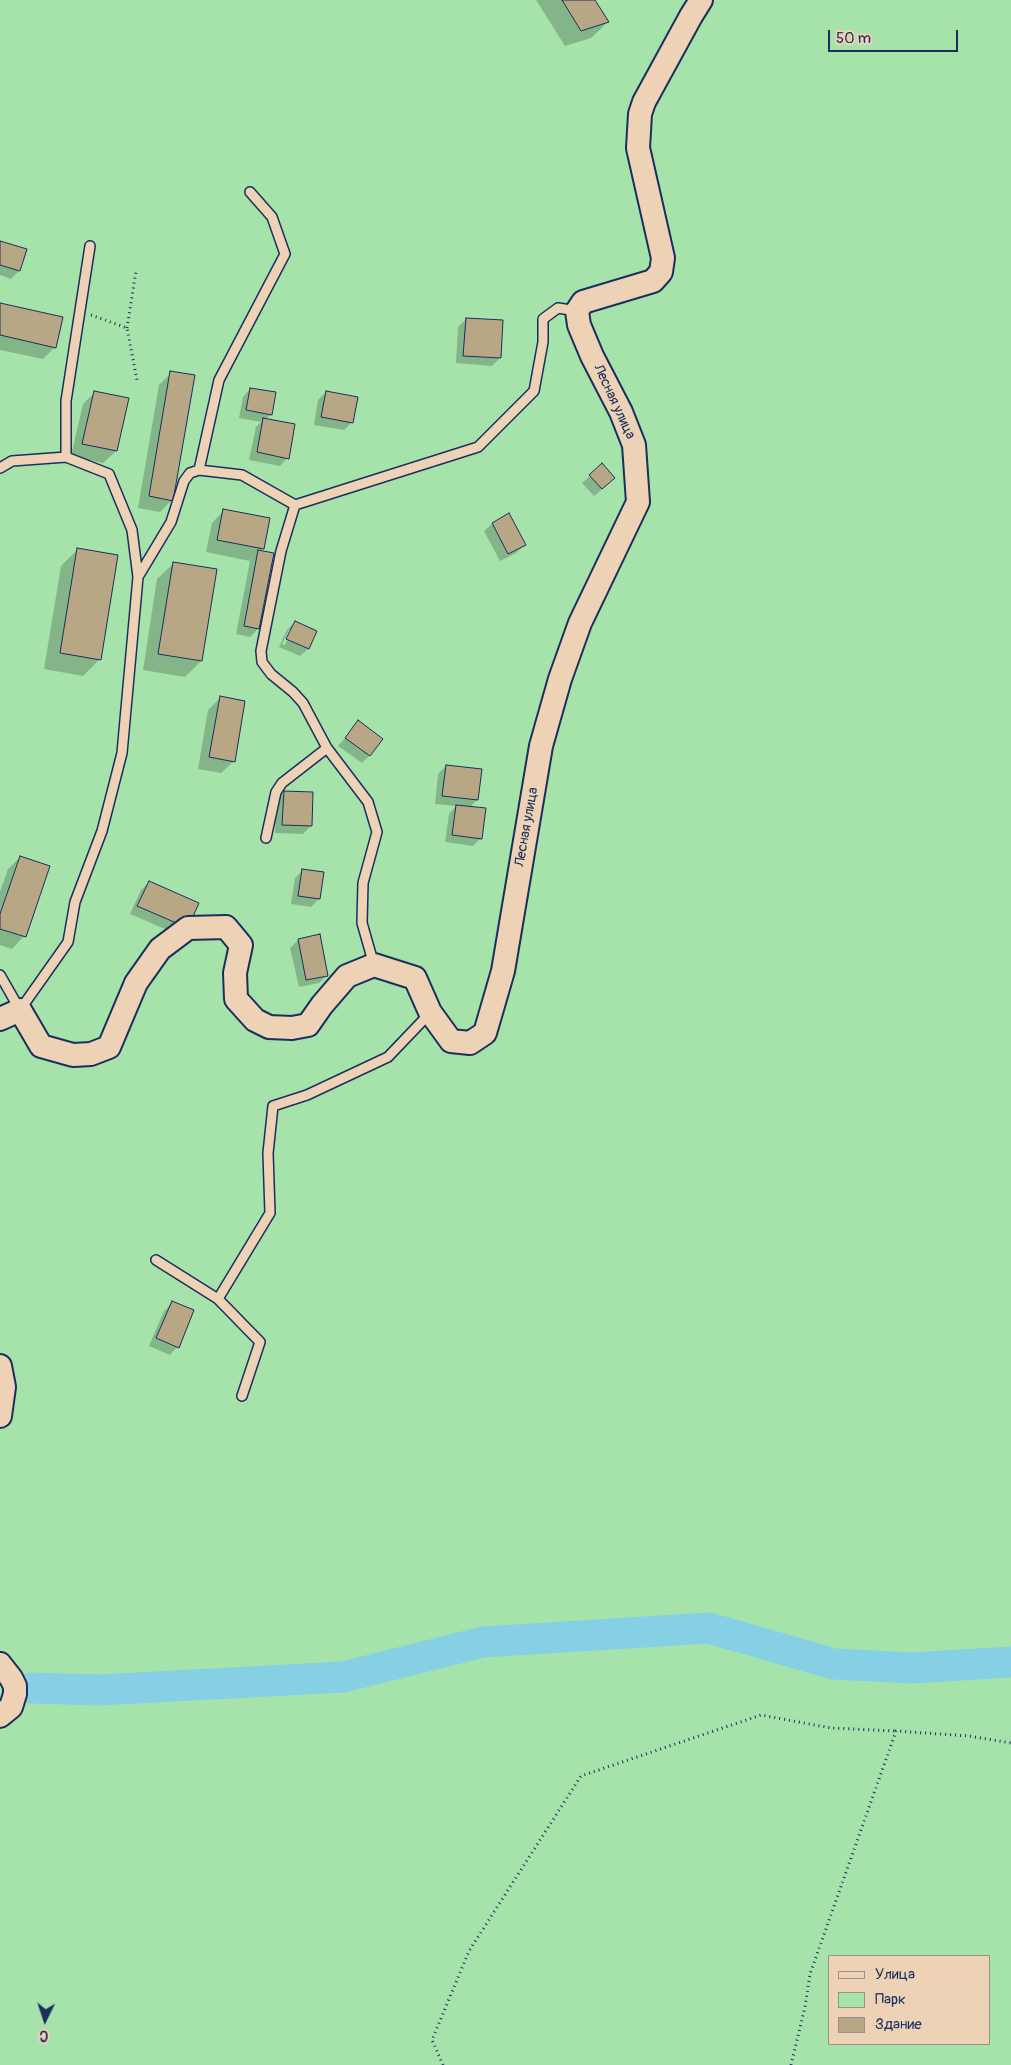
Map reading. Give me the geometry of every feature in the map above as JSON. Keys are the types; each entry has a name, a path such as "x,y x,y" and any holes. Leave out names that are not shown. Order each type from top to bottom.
{"street":[{"path":"577,311 583,302 653,281 661,272 663,258 638,148 640,114 644,102 701,0"},
{"name":"Лесная улица","path":"374,965 415,978 430,1012 451,1041 470,1043 485,1033 503,971 541,746 560,679 580,623 638,502 634,445 621,412 592,356 579,325 577,311"},
{"path":"10,1014 41,1046 73,1055 91,1054 109,1048 136,982 160,949 188,928 226,927 241,945 236,973 236,998 255,1020 269,1027 292,1028 308,1025 322,1005 347,976 374,965"},
{"path":"0,1366 4,1387 0,1416"},
{"path":"0,1664 15,1686 11,1707 0,1716"}],"lane":[{"path":"198,470 219,380 285,254 272,218 250,192"},
{"path":"66,457 66,401 90,246"},
{"path":"138,577 172,522 184,481 190,473 198,470 242,475 295,505 478,448 534,391 543,342 543,319 558,308 577,311"},
{"path":"0,468 12,461 66,457 109,474 132,530 138,577 122,753 102,831 75,902 68,942 10,1014"},
{"path":"295,505 281,551 261,651 262,662 265,668 303,703 327,748 368,802 377,832 363,883 362,923 374,965"},
{"path":"266,838 276,792 282,783 327,748"},
{"path":"0,975 10,1014"},
{"path":"218,1298 270,1213 268,1153 273,1106 307,1095 388,1057 430,1012"},
{"path":"156,1260 218,1298 260,1342 242,1396"}],"path":[{"path":"136,271 127,328 137,380"},
{"path":"81,311 127,328"},
{"path":"443,2065 432,2040 470,1951 581,1776 761,1715 831,1728 969,1736 1011,1743"},
{"path":"791,2065 805,2007 810,1974 896,1731"}],"green space":[{"path":"0,0 1011,0 1011,2065 0,2065"}],"building":[{"path":"562,0 595,0 609,22 581,31"},
{"path":"0,241 27,249 20,271 0,265"},
{"path":"0,303 63,317 56,348 0,335"},
{"path":"466,318 503,320 501,358 463,356"},
{"path":"170,371 195,375 173,501 149,496"},
{"path":"250,388 276,392 272,415 246,410"},
{"path":"94,391 129,398 117,451 82,444"},
{"path":"326,391 358,397 353,423 321,417"},
{"path":"263,418 295,424 289,459 257,452"},
{"path":"602,463 615,478 602,489 589,475"},
{"path":"223,509 270,518 264,549 217,540"},
{"path":"509,513 526,545 508,554 492,523"},
{"path":"77,548 118,555 101,660 60,653"},
{"path":"258,550 274,553 259,629 244,626"},
{"path":"173,562 217,569 202,661 158,654"},
{"path":"295,621 317,631 309,649 286,639"},
{"path":"220,696 245,701 235,762 209,757"},
{"path":"358,720 383,739 370,756 345,738"},
{"path":"446,765 482,769 478,800 442,796"},
{"path":"284,791 313,792 312,826 282,825"},
{"path":"456,805 486,808 482,839 452,835"},
{"path":"20,856 50,866 26,937 0,929 0,914"},
{"path":"302,869 324,872 320,899 298,896"},
{"path":"149,881 199,903 188,928 137,906"},
{"path":"320,934 328,976 306,980 298,939"},
{"path":"172,1301 194,1310 179,1348 156,1338"}],"waterway":[{"path":"31,1688 99,1690 343,1677 483,1642 709,1628 834,1664 912,1668 1011,1662"}]}
